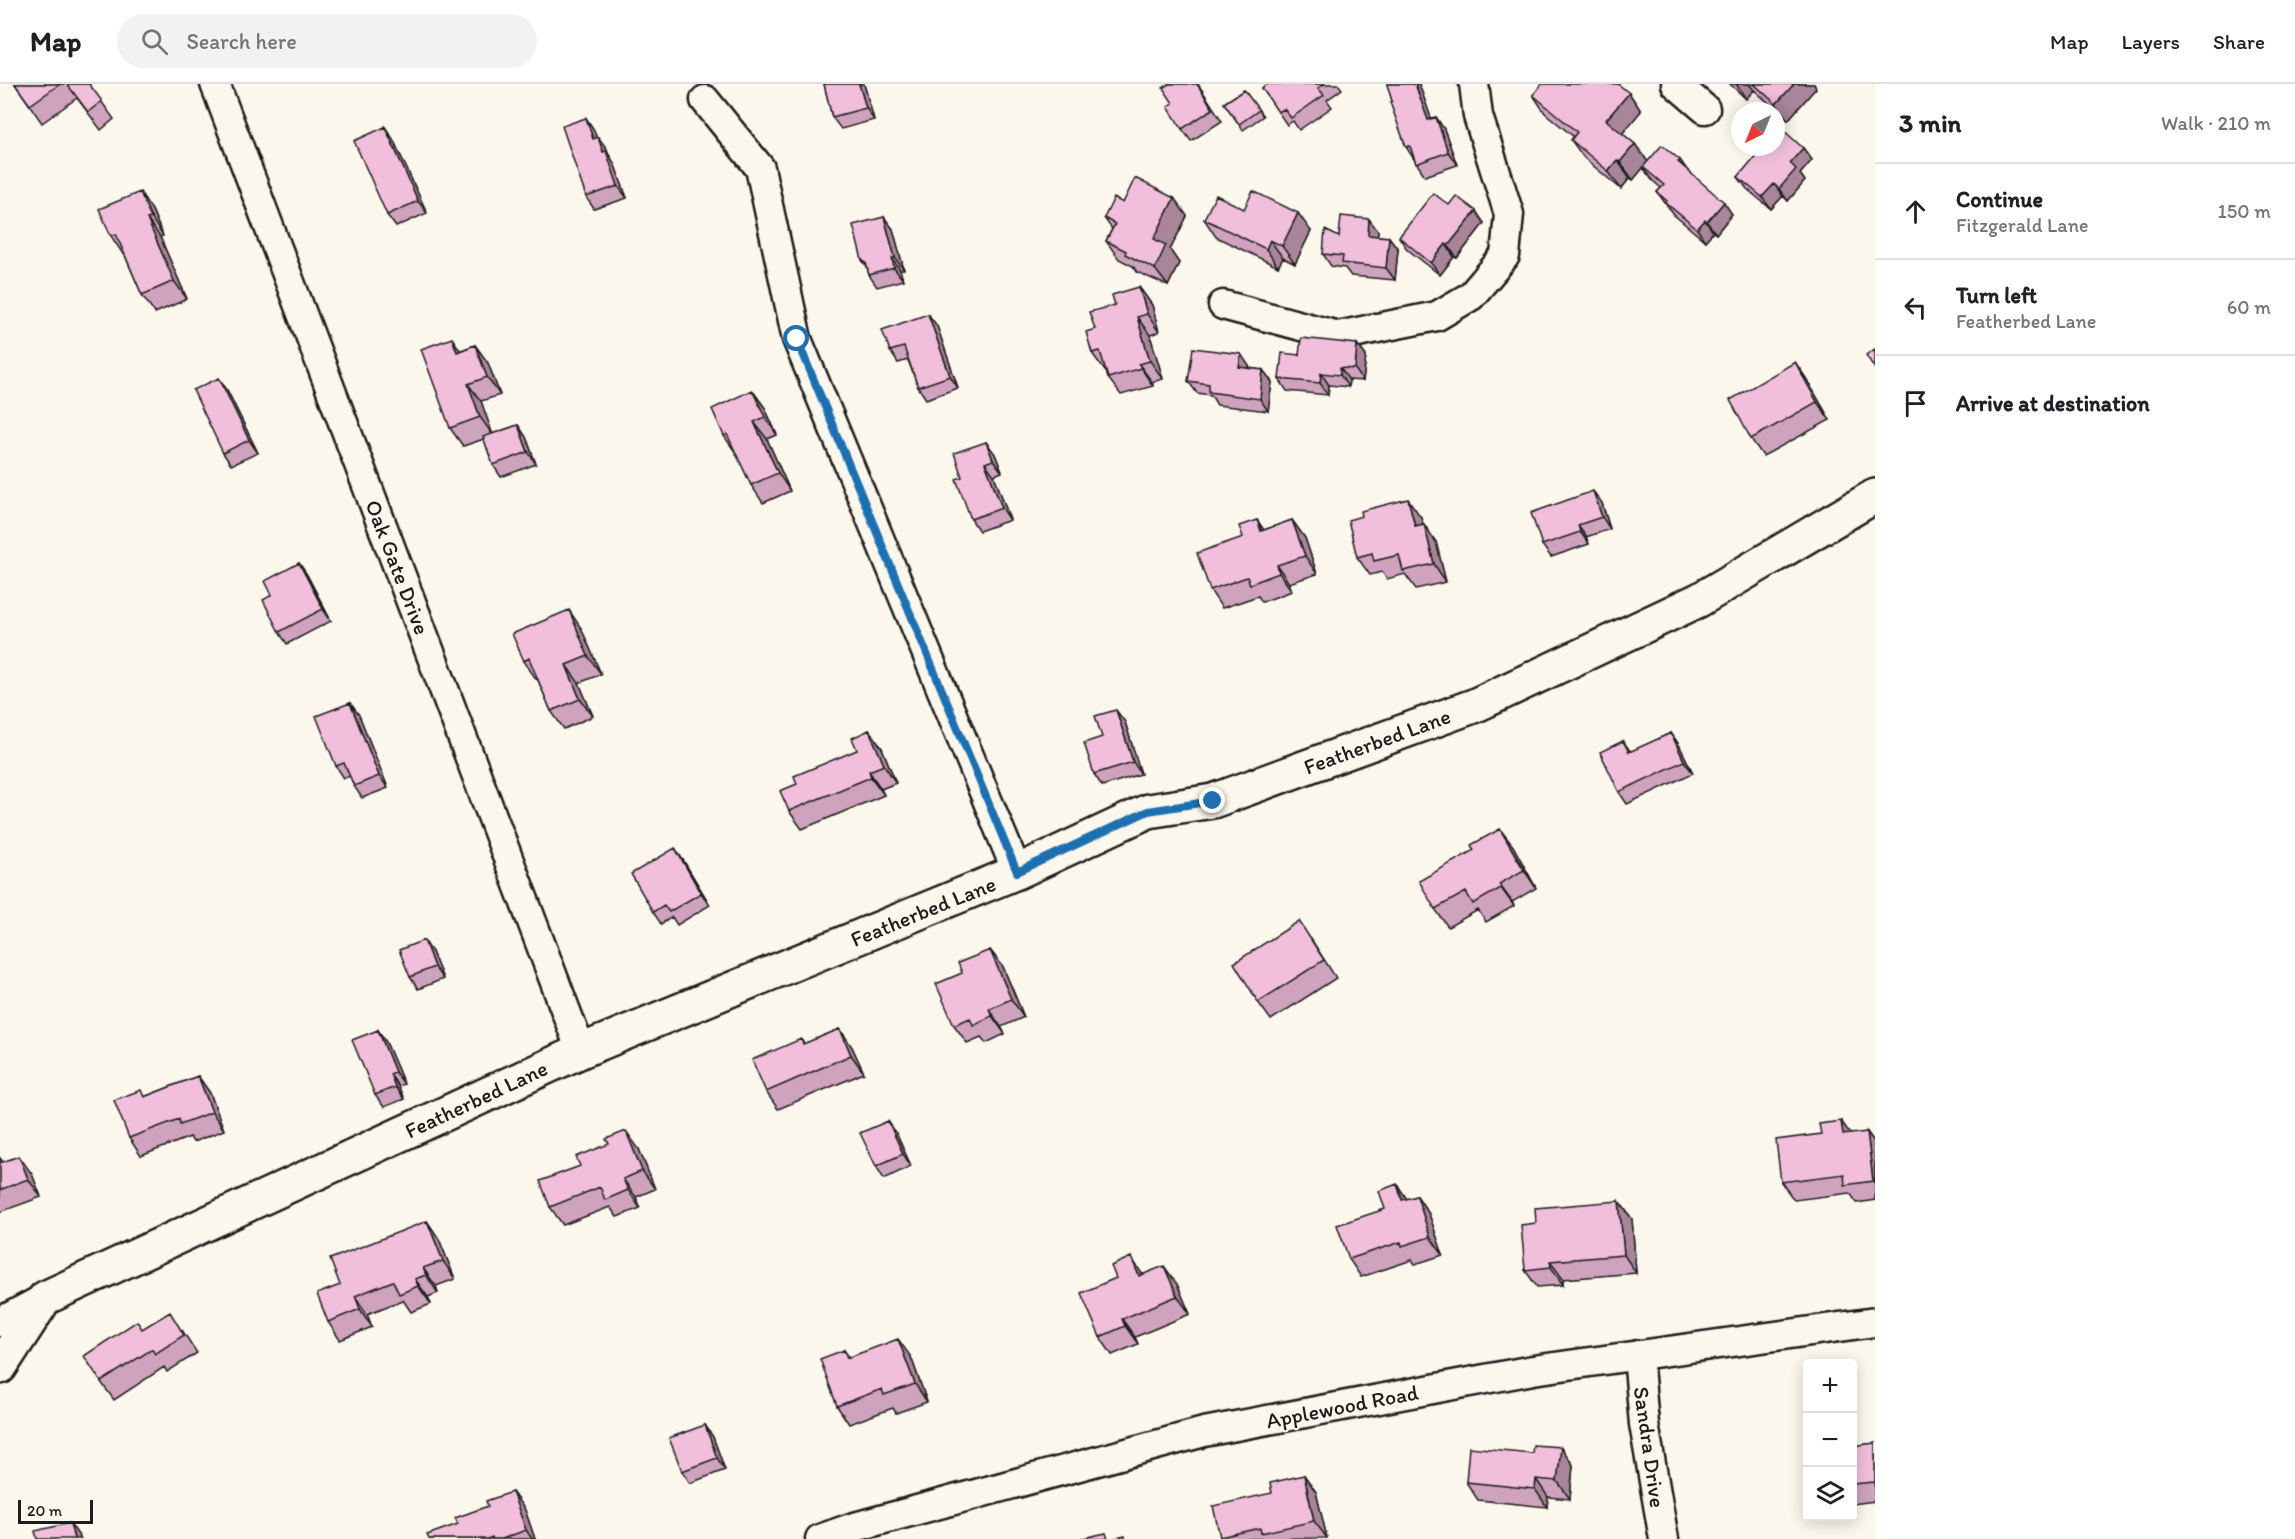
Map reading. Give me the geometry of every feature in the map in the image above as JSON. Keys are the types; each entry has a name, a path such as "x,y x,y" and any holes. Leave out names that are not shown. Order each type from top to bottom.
{"street":[{"name":"Oak Gate Drive","path":"215,84 581,1051"},
{"path":"1223,305 1338,336 1437,316 1471,296 1505,256 1509,214 1478,116 1474,84"},
{"path":"1676,84 1705,109"},
{"path":"705,100 760,168 797,339 1017,872"},
{"name":"Featherbed Lane","path":"45,1298 581,1051 1017,872 1148,811 1213,801 1476,705 1699,600 1875,496"},
{"path":"0,1322 45,1298"},
{"path":"0,1367 45,1298"},
{"name":"Applewood Road","path":"820,1539 851,1528 1204,1432 1533,1370 1875,1322"},
{"name":"Sandra Drive","path":"1638,1355 1644,1424 1664,1539"}],"building":[{"path":"15,84 60,84 30,105"},
{"path":"67,84 89,84 102,101 88,112"},
{"path":"824,84 859,84 866,108 832,117"},
{"path":"1169,84 1197,84 1213,109 1182,129 1168,107 1173,103 1163,88"},
{"path":"1268,84 1324,84 1318,88 1324,95 1291,118 1284,109 1278,112 1262,88"},
{"path":"1387,84 1415,84 1428,120 1436,117 1448,152 1416,164 1410,146 1406,147 1390,102 1392,101"},
{"path":"1542,84 1618,84 1629,93 1606,120 1635,144 1620,162 1617,160 1608,171 1571,140 1577,132 1533,95"},
{"path":"1754,84 1794,84 1778,102 1774,102"},
{"path":"1244,90 1259,110 1239,124 1224,103"},
{"path":"586,118 593,139 598,137 603,152 606,151 618,186 586,197 562,126"},
{"path":"385,127 418,201 387,215 354,141"},
{"path":"1785,132 1803,148 1790,163 1796,169 1779,189 1774,184 1762,197 1738,177 1756,156 1785,156"},
{"path":"1662,145 1724,202 1707,222 1705,220 1697,229 1666,203 1667,201 1657,192 1664,185 1643,167"},
{"path":"1135,178 1174,198 1154,239 1166,245 1155,269 1125,254 1126,251 1106,241 1115,224 1104,218 1114,198 1123,203"},
{"path":"1253,191 1298,213 1282,246 1270,240 1266,249 1204,219 1216,195 1244,209"},
{"path":"140,192 151,218 147,219 174,281 142,295 116,234 111,236 99,209"},
{"path":"1433,193 1449,205 1456,196 1476,211 1431,263 1399,237"},
{"path":"1341,216 1369,219 1368,235 1389,237 1386,268 1342,263 1343,256 1323,254 1325,230 1339,237"},
{"path":"884,217 895,258 892,258 894,268 869,275 866,263 862,260 853,225"},
{"path":"1139,287 1147,314 1137,317 1150,361 1139,364 1141,368 1108,378 1100,351 1092,353 1086,332 1095,329 1089,312 1115,305 1112,295"},
{"path":"928,314 950,376 918,387 904,347 890,351 882,330"},
{"path":"452,338 457,352 475,345 487,377 468,384 480,417 450,428 421,349"},
{"path":"1301,338 1357,344 1355,369 1340,368 1340,375 1321,373 1320,383 1279,379 1282,353 1299,355"},
{"path":"1193,348 1241,354 1239,367 1263,370 1260,399 1209,392 1209,384 1188,381"},
{"path":"1875,349 1875,369 1866,355"},
{"path":"1795,362 1817,402 1751,439 1730,400"},
{"path":"219,378 249,440 223,453 193,390"},
{"path":"752,390 765,417 754,422 778,473 751,485 727,434 724,436 712,409"},
{"path":"518,425 528,452 493,465 483,437"},
{"path":"986,442 993,460 985,463 1002,508 971,519 956,479 962,477 954,453"},
{"path":"1593,491 1602,517 1578,525 1580,532 1542,545 1531,513"},
{"path":"1408,499 1415,526 1424,524 1434,564 1403,571 1399,555 1374,561 1372,553 1357,557 1348,520 1362,516 1361,511"},
{"path":"1257,520 1261,531 1292,520 1305,556 1277,565 1279,573 1250,584 1247,577 1210,590 1197,553 1243,537 1239,526"},
{"path":"299,563 323,609 279,632 263,600 272,595 265,581"},
{"path":"569,610 588,656 566,665 580,699 551,711 529,658 524,661 512,634"},
{"path":"350,703 379,776 354,786 344,763 336,766 316,716"},
{"path":"1116,710 1133,762 1094,774 1084,743 1102,737 1095,716"},
{"path":"869,730 884,765 869,771 871,777 789,811 780,791 797,784 794,776 857,750 852,738"},
{"path":"1671,733 1684,761 1619,792 1600,752 1623,741 1629,752"},
{"path":"1500,829 1524,870 1499,884 1501,888 1473,904 1466,892 1435,909 1419,881 1474,850 1471,845"},
{"path":"675,848 701,893 669,912 664,905 653,912 631,874"},
{"path":"1299,921 1324,960 1258,1002 1234,963"},
{"path":"424,940 434,967 410,977 399,950"},
{"path":"990,950 1011,999 989,1009 992,1016 973,1025 970,1018 954,1025 936,984 962,973 958,963"},
{"path":"840,1029 851,1055 766,1092 752,1060 801,1039 803,1044"},
{"path":"378,1030 395,1072 390,1074 395,1087 375,1095 352,1040"},
{"path":"198,1076 212,1112 180,1124 179,1119 129,1138 114,1100 141,1090 144,1097"},
{"path":"888,1121 903,1154 876,1166 860,1133"},
{"path":"1841,1121 1843,1135 1867,1132 1873,1181 1845,1185 1844,1174 1781,1182 1776,1140 1821,1134 1819,1124"},
{"path":"626,1131 642,1171 623,1179 628,1190 605,1200 600,1187 550,1207 540,1181 580,1166 576,1157 609,1144 606,1139"},
{"path":"19,1156 28,1179 0,1190 0,1163"},
{"path":"1397,1184 1402,1200 1417,1196 1430,1237 1402,1246 1401,1242 1349,1259 1337,1225 1385,1209 1379,1191"},
{"path":"1619,1201 1624,1255 1550,1261 1551,1267 1525,1270 1521,1225 1536,1223 1535,1208"},
{"path":"427,1221 443,1261 423,1268 426,1275 415,1279 418,1286 399,1294 393,1281 355,1296 360,1309 328,1322 317,1294 340,1285 330,1259"},
{"path":"1131,1257 1139,1276 1164,1266 1177,1296 1122,1319 1125,1326 1100,1337 1081,1293 1116,1278 1111,1266"},
{"path":"170,1312 184,1335 155,1354 152,1349 101,1382 84,1356 137,1321 142,1329"},
{"path":"898,1339 915,1384 884,1395 882,1389 837,1406 820,1359 844,1350 847,1358"},
{"path":"705,1425 717,1458 682,1471 669,1438"},
{"path":"1875,1443 1875,1482 1857,1484 1857,1445"},
{"path":"1533,1445 1561,1447 1557,1481 1536,1479 1535,1489 1466,1482 1469,1447 1532,1453"},
{"path":"1304,1475 1314,1521 1261,1533 1260,1528 1220,1537 1213,1506 1272,1493 1270,1483"},
{"path":"512,1492 526,1530 502,1539 492,1537 488,1539 429,1539 427,1535 458,1524 455,1518 488,1506 486,1501"},
{"path":"70,1523 74,1539 37,1539 35,1531"},
{"path":"1106,1533 1108,1539 1079,1539"}],"route":[{"path":"797,339 1017,872 1148,811 1213,801"}]}
